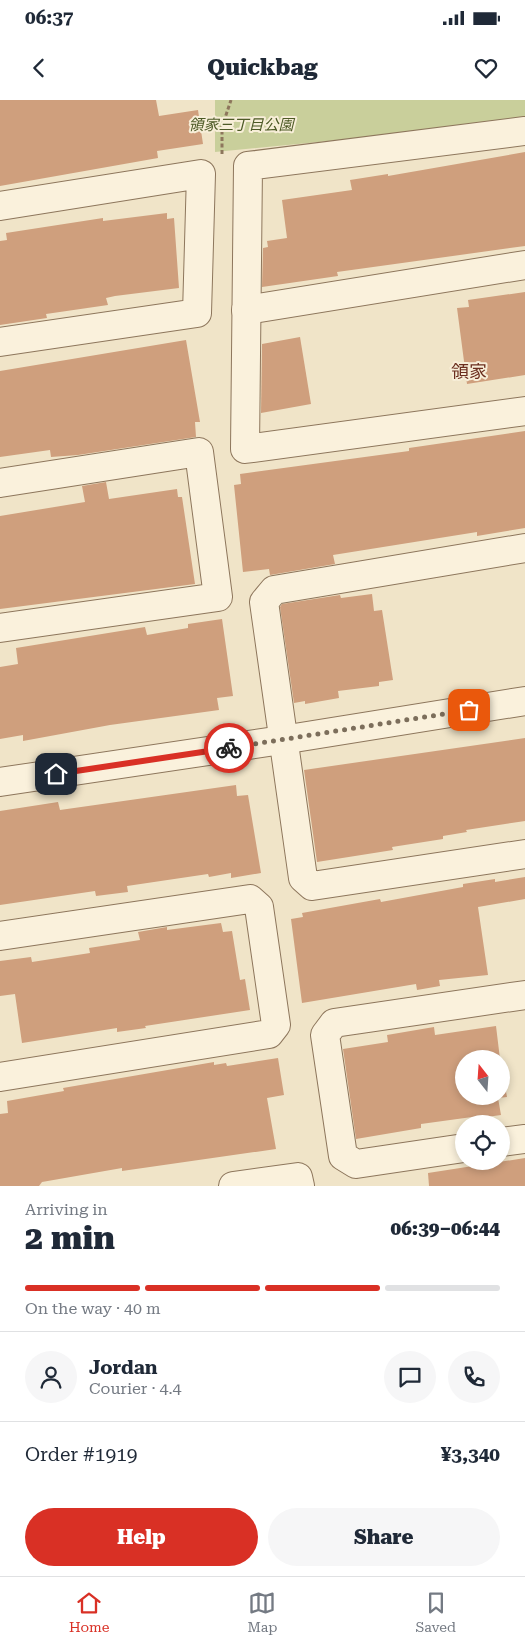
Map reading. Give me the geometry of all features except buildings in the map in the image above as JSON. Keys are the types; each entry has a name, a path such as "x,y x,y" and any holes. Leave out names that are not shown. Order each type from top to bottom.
{"street":[{"path":"525,131 248,166 244,449 525,411"},
{"path":"0,206 201,174 197,313 0,342"},
{"path":"246,310 525,265"},
{"path":"0,482 199,452 218,597 0,628"},
{"path":"525,548 274,590 264,602 303,878 312,886 525,854"},
{"path":"0,782 525,702"},
{"path":"0,936 250,899 259,907 276,1025 269,1034 0,1077"},
{"path":"455,1149 356,1164 342,1156 325,1035 334,1023 525,995"},
{"path":"510,1141 525,1139"},
{"path":"233,1186 298,1177 300,1186"}],"green space":[{"name":"領家三丁目公園","path":"215,100 525,100 525,122 215,152"}],"way so far":[{"path":"229,748 469,710"}],"district":[{"name":"領家","path":"469,371"}],"route":[{"path":"56,774 229,748"}]}
